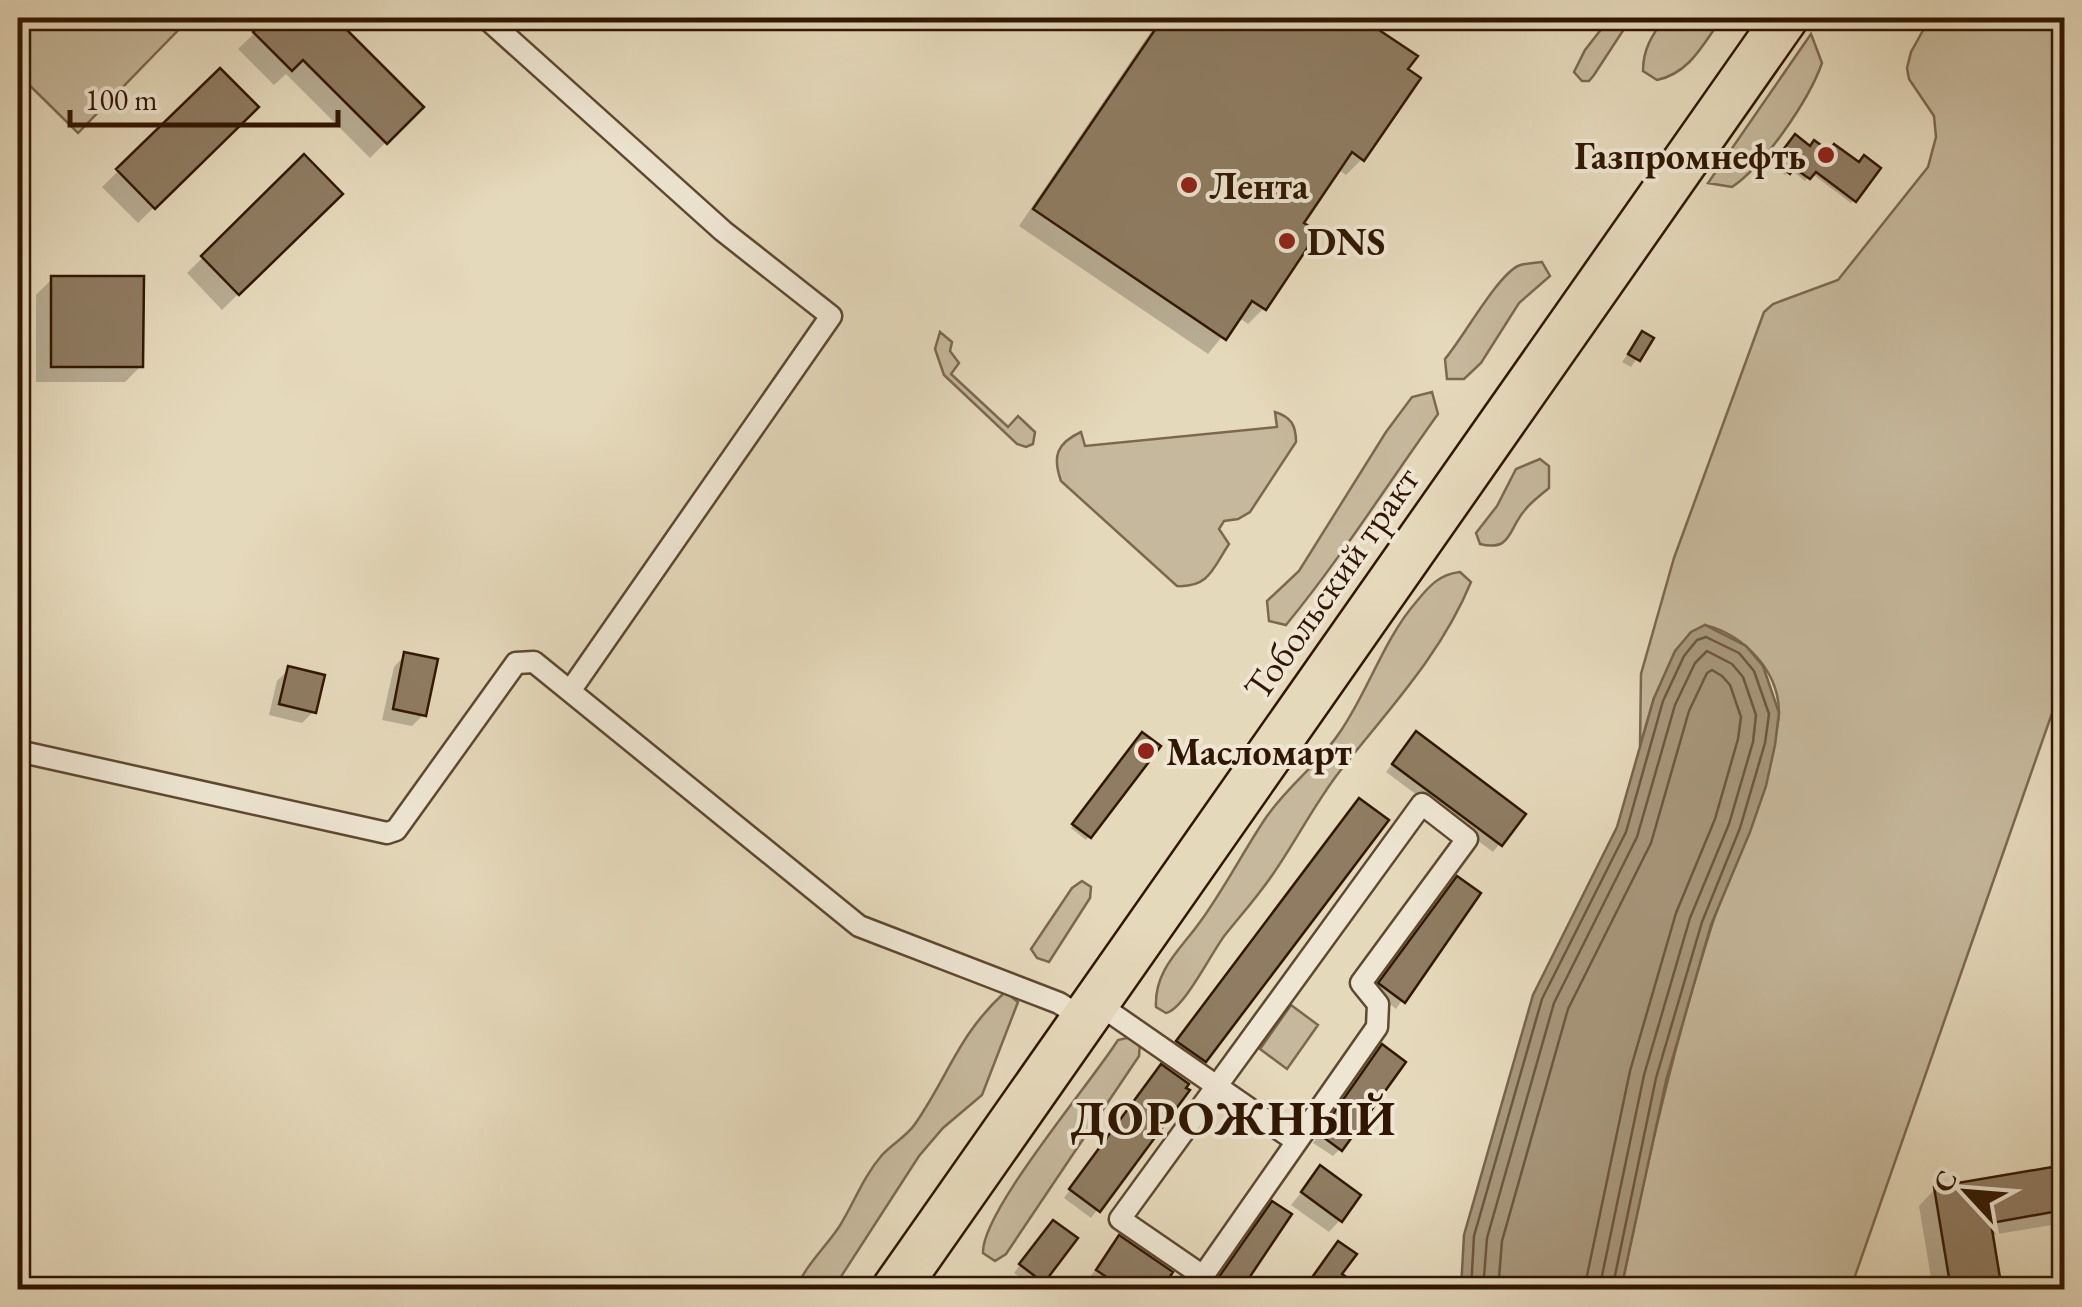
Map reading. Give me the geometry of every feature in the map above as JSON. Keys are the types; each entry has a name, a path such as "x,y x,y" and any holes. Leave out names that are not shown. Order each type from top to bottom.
{"main road":[{"name":"Тобольский тракт","path":"882,1290 1774,18"},
{"name":"Тобольский тракт","path":"906,1290 1797,18"}],"street":[{"path":"486,18 723,231 831,316 570,692"},
{"path":"18,751 387,833 396,830 516,663 534,662 859,926 1059,1003 1076,1014"},
{"path":"1422,804 1467,839 1362,983 1378,1004 1378,1027 1296,1141 1203,1276 1120,1220 1422,804"},
{"path":"1104,1008 1296,1141"}],"shaded area":[{"path":"18,18 190,18 78,133 18,74"},
{"path":"1610,18 1621,18 1626,26 1594,75 1589,81 1582,81 1574,72 1585,50"},
{"path":"1665,18 1722,18 1687,64 1657,80 1643,71 1643,63 1649,43"},
{"path":"1930,18 2064,18 2064,679 1855,1276 1854,1289 1621,1290 1684,1017 1767,773 1779,711 1772,681 1756,656 1732,637 1705,625 1654,698 1640,746 1641,674 1674,558 1764,312 1773,304 1838,280 1928,167 1936,137 1934,116 1909,79 1907,68 1911,52"},
{"path":"1811,34 1822,63 1784,131 1758,164 1732,187 1708,183"},
{"path":"1542,262 1550,276 1519,303 1481,363 1464,379 1447,379 1445,359 1500,282 1518,266"},
{"path":"940,332 952,342 950,351 959,363 951,374 1008,427 1018,416 1035,432 1033,444 1017,444 944,375 935,349"},
{"path":"1432,392 1438,414 1345,548 1286,625 1269,621 1267,601 1299,571 1386,432 1412,397"},
{"path":"1275,412 1291,422 1296,442 1250,512 1224,521 1219,529 1229,544 1209,575 1196,584 1177,586 1061,481 1058,472 1059,451 1081,432 1085,446 1277,427"},
{"path":"1540,459 1549,466 1549,488 1527,507 1504,542 1480,544 1476,533 1497,506 1516,469"},
{"path":"1460,572 1471,582 1429,658 1331,783 1273,874 1225,935 1181,1002 1166,1013 1156,1007 1159,982 1170,961 1209,909 1274,807 1340,732 1405,616 1436,582"},
{"path":"1082,881 1091,887 1090,898 1049,962 1037,958 1031,949 1072,888"},
{"path":"1005,992 1018,1002 982,1095 943,1128 919,1156 833,1289 795,1290 839,1227 875,1163 915,1124 965,1040"},
{"path":"1291,1005 1318,1025 1287,1069 1260,1049"},
{"path":"1131,1037 1140,1043 1139,1056 1006,1254 995,1261 983,1253 999,1208 1118,1040"}],"water":[{"path":"1705,625 1746,646 1763,666 1779,713 1775,745 1750,832 1711,925 1666,1081 1621,1289 1461,1289 1464,1235 1533,995 1617,827 1654,698 1675,651 1691,632"}],"building":[{"path":"267,18 335,18 424,107 387,144 303,60 292,71 253,32"},
{"name":"Лента","path":"1163,18 1361,18 1418,56 1408,69 1421,78 1364,161 1352,152 1304,223 1318,232 1266,310 1252,301 1226,340 1033,209"},
{"path":"220,68 259,107 155,209 116,169"},
{"path":"1795,134 1810,146 1814,140 1829,151 1834,144 1859,162 1864,155 1881,168 1856,202 1816,172 1810,179 1794,168 1790,174 1774,162"},
{"path":"304,154 343,194 239,295 201,256"},
{"path":"51,276 144,276 143,367 51,367"},
{"path":"1642,331 1654,338 1640,361 1628,354"},
{"path":"404,652 438,659 426,716 393,709"},
{"path":"288,666 325,675 316,713 279,704"},
{"path":"1416,731 1526,814 1502,846 1392,764"},
{"path":"1142,732 1161,746 1091,838 1072,824"},
{"path":"1359,798 1389,820 1206,1062 1176,1041"},
{"path":"1457,876 1481,893 1405,1003 1378,983"},
{"path":"1382,1044 1406,1062 1342,1151 1319,1134"},
{"path":"1161,1064 1189,1084 1186,1088 1190,1090 1100,1212 1069,1189"},
{"path":"1320,1165 1361,1195 1342,1222 1301,1192"},
{"path":"2064,1165 2064,1210 1991,1223 2002,1290 1951,1290 1934,1187"},
{"path":"1272,1201 1292,1214 1241,1290 1204,1290 1214,1284"},
{"path":"1053,1220 1078,1238 1044,1283 1019,1264"},
{"path":"1119,1235 1173,1272 1161,1290 1126,1290 1096,1270"},
{"path":"1338,1241 1357,1254 1342,1274 1365,1290 1303,1290"}],"place":[{"name":"Газпромнефть","path":"1826,155"},
{"name":"Лента","path":"1189,185"},
{"name":"DNS","path":"1287,241"},
{"name":"Масломарт","path":"1146,751"}],"district":[{"name":"ДОРОЖНЫЙ","path":"1234,1118"}]}
